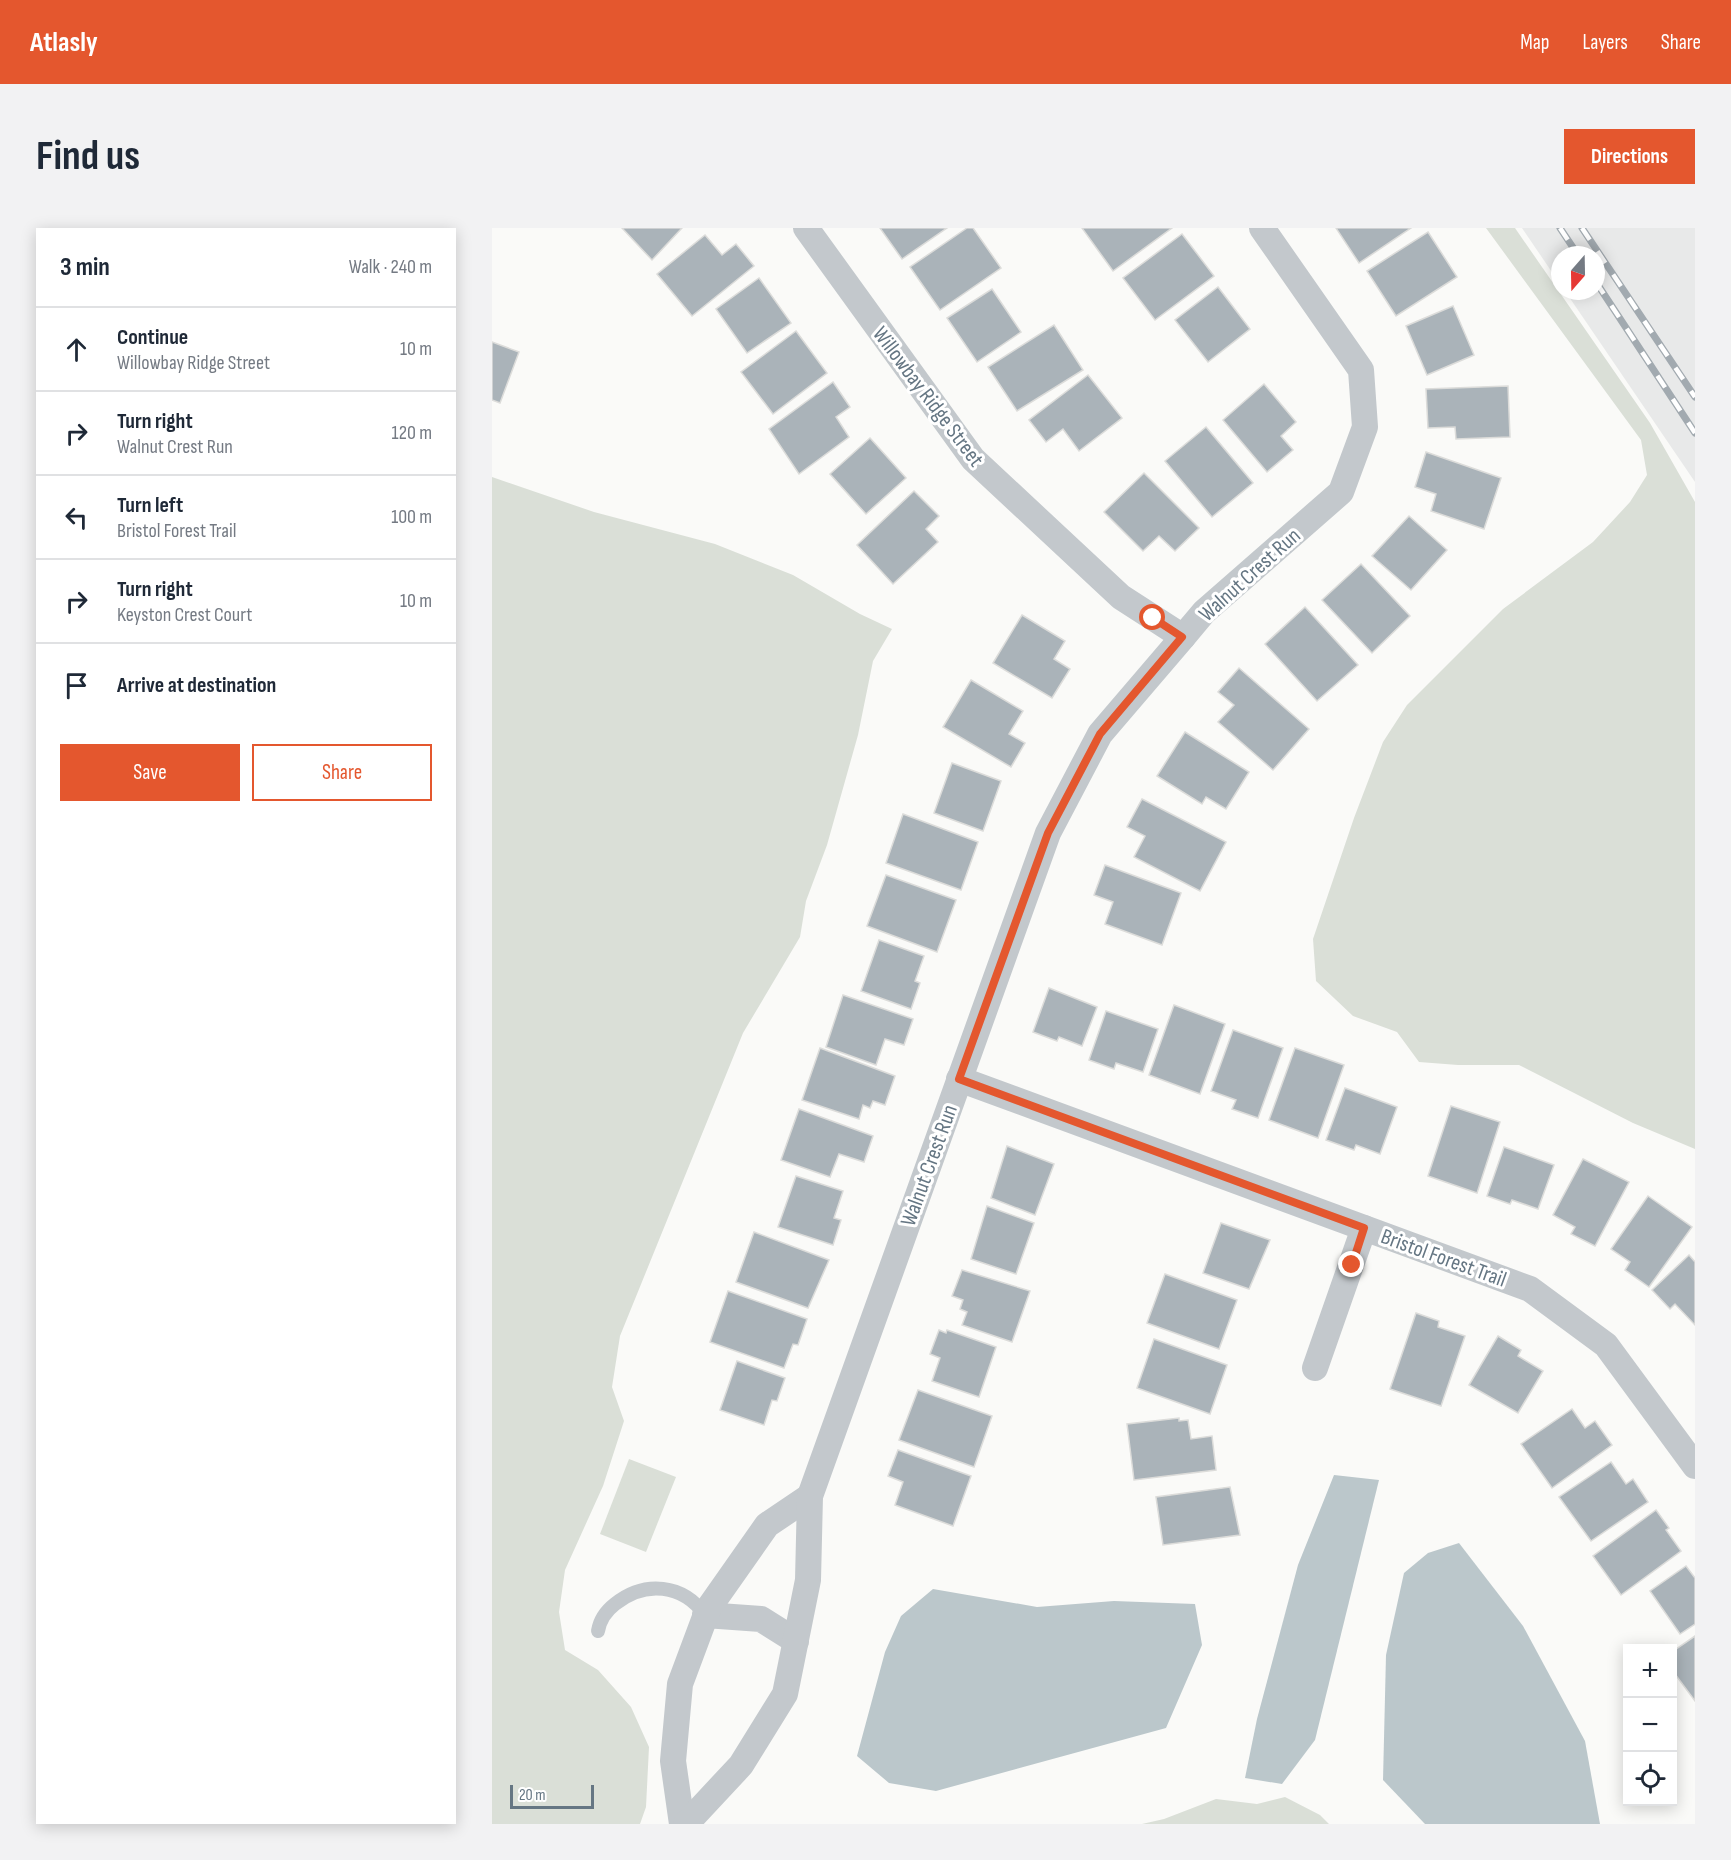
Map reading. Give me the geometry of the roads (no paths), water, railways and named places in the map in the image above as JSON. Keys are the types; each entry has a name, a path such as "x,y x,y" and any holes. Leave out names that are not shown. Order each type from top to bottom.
{"street":[{"name":"Willowbay Ridge Street","path":"806,228 973,459 1121,597 1182,637"},
{"name":"Walnut Crest Run","path":"684,1824 741,1766 785,1694 808,1580 810,1496 1048,833 1100,734 1182,637 1204,612 1341,492 1365,427 1361,370 1262,228"},
{"name":"Bristol Forest Trail","path":"959,1079 1530,1289 1606,1346 1695,1466"},
{"path":"1315,1368 1364,1228"},
{"name":"Walnut Crest Run","path":"684,1824 673,1761 680,1684 705,1615 767,1525 810,1496"},
{"path":"705,1615 761,1619 796,1641"}],"lane":[{"path":"598,1631 605,1612 627,1595 651,1586 684,1595 696,1603 705,1615"}],"railway":[{"path":"1560,228 1572,246"},
{"path":"1582,228 1695,397"},
{"path":"1605,296 1695,433"}]}
